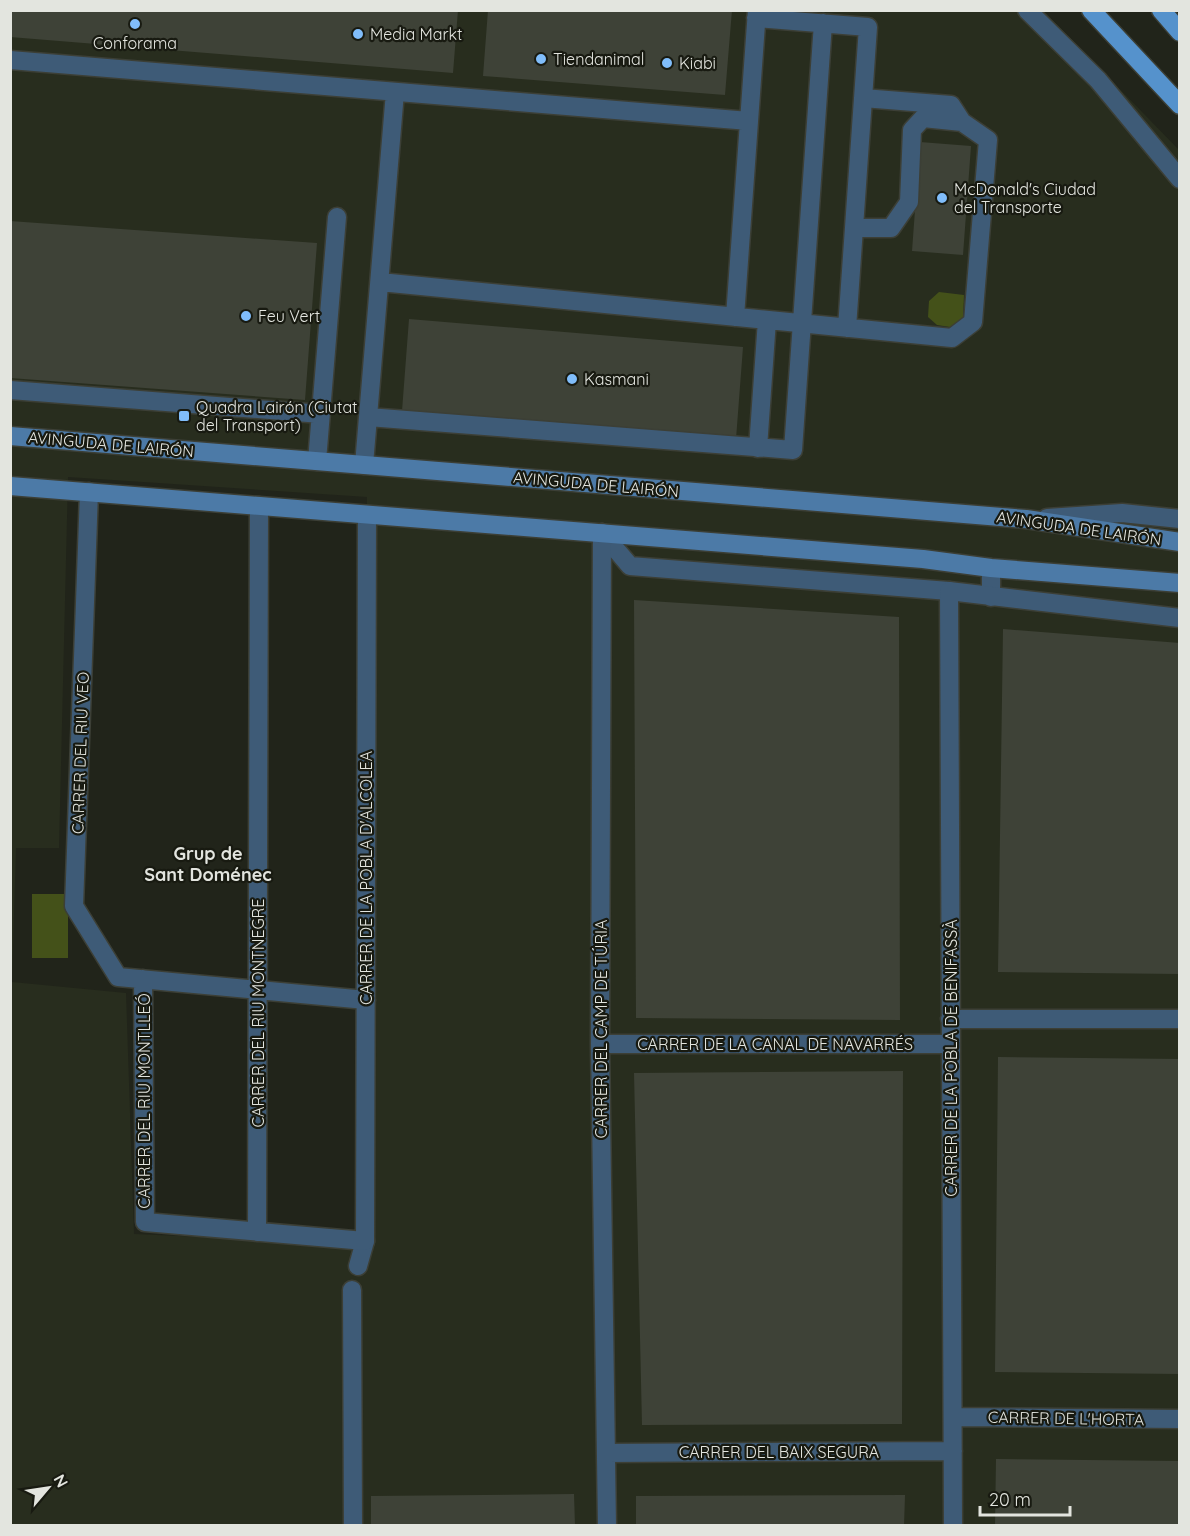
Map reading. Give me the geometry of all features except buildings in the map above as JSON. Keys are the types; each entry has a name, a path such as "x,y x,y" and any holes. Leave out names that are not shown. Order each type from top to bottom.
{"main road":[{"path":"1091,10 1179,105"},
{"path":"1161,10 1179,32"}],"street":[{"path":"1027,10 1098,80 1179,179"},
{"path":"735,317 756,14 868,27 848,328"},
{"path":"368,417 793,450 823,23"},
{"path":"10,60 748,121"},
{"path":"364,465 395,92"},
{"path":"380,282 952,338 973,322 988,140 962,122 951,105 863,98"},
{"path":"854,228 891,228 909,202 912,130 923,118 962,122"},
{"path":"317,461 337,217"},
{"path":"758,448 767,320"},
{"path":"10,390 321,414"},
{"name":"AVINGUDA DE LAIRÓN","path":"10,436 1026,519 1179,542"},
{"path":"10,486 923,559 991,568 1179,583"},
{"name":"CARRER DEL RIU VEO","path":"89,492 74,906 118,977 143,979"},
{"name":"CARRER DEL RIU MONTNEGRE","path":"257,1232 259,506"},
{"path":"1026,519 1122,513 1179,519"},
{"name":"CARRER DE LA POBLA D'ALCOLEA","path":"358,1266 365,1241 367,514"},
{"path":"602,533 630,566 949,591 1179,618"},
{"name":"CARRER DEL CAMP DE TÚRIA","path":"602,533 600,1044 607,1526"},
{"path":"991,568 991,597"},
{"name":"CARRER DE LA POBLA DE BENIFASSÀ","path":"949,591 954,1526"},
{"path":"143,979 366,1000"},
{"name":"CARRER DEL RIU MONTLLEÓ","path":"143,979 145,1222 257,1232"},
{"path":"950,1019 1179,1019"},
{"name":"CARRER DE LA CANAL DE NAVARRÉS","path":"600,1044 951,1044"},
{"path":"257,1232 365,1241"},
{"path":"351,1290 353,1526"},
{"name":"CARRER DE L'HORTA","path":"952,1417 1179,1419"},
{"name":"CARRER DEL BAIX SEGURA","path":"606,1454 953,1451"}],"shaded area":[{"path":"10,11 1044,11 1179,150 1179,1525 11,1525","holes":["68,477 367,497 367,1244 134,1234 126,993 12,982 16,848 59,848"]}],"green space":[{"path":"939,292 964,295 963,319 950,327 937,325 928,317 929,301"},
{"path":"32,894 68,894 68,958 32,958"}],"place":[{"name":"Conforama","path":"135,24"},
{"name":"Media Markt","path":"358,34"},
{"name":"Tiendanimal","path":"541,59"},
{"name":"Kiabi","path":"667,63"},
{"name":"McDonald's Ciudad del Transporte","path":"942,198"},
{"name":"Feu Vert","path":"246,316"},
{"name":"Kasmani","path":"572,379"},
{"name":"Quadra Lairón (Ciutat del Transport)","path":"184,416"}],"district":[{"name":"Grup de Sant Doménec","path":"208,864"}]}
